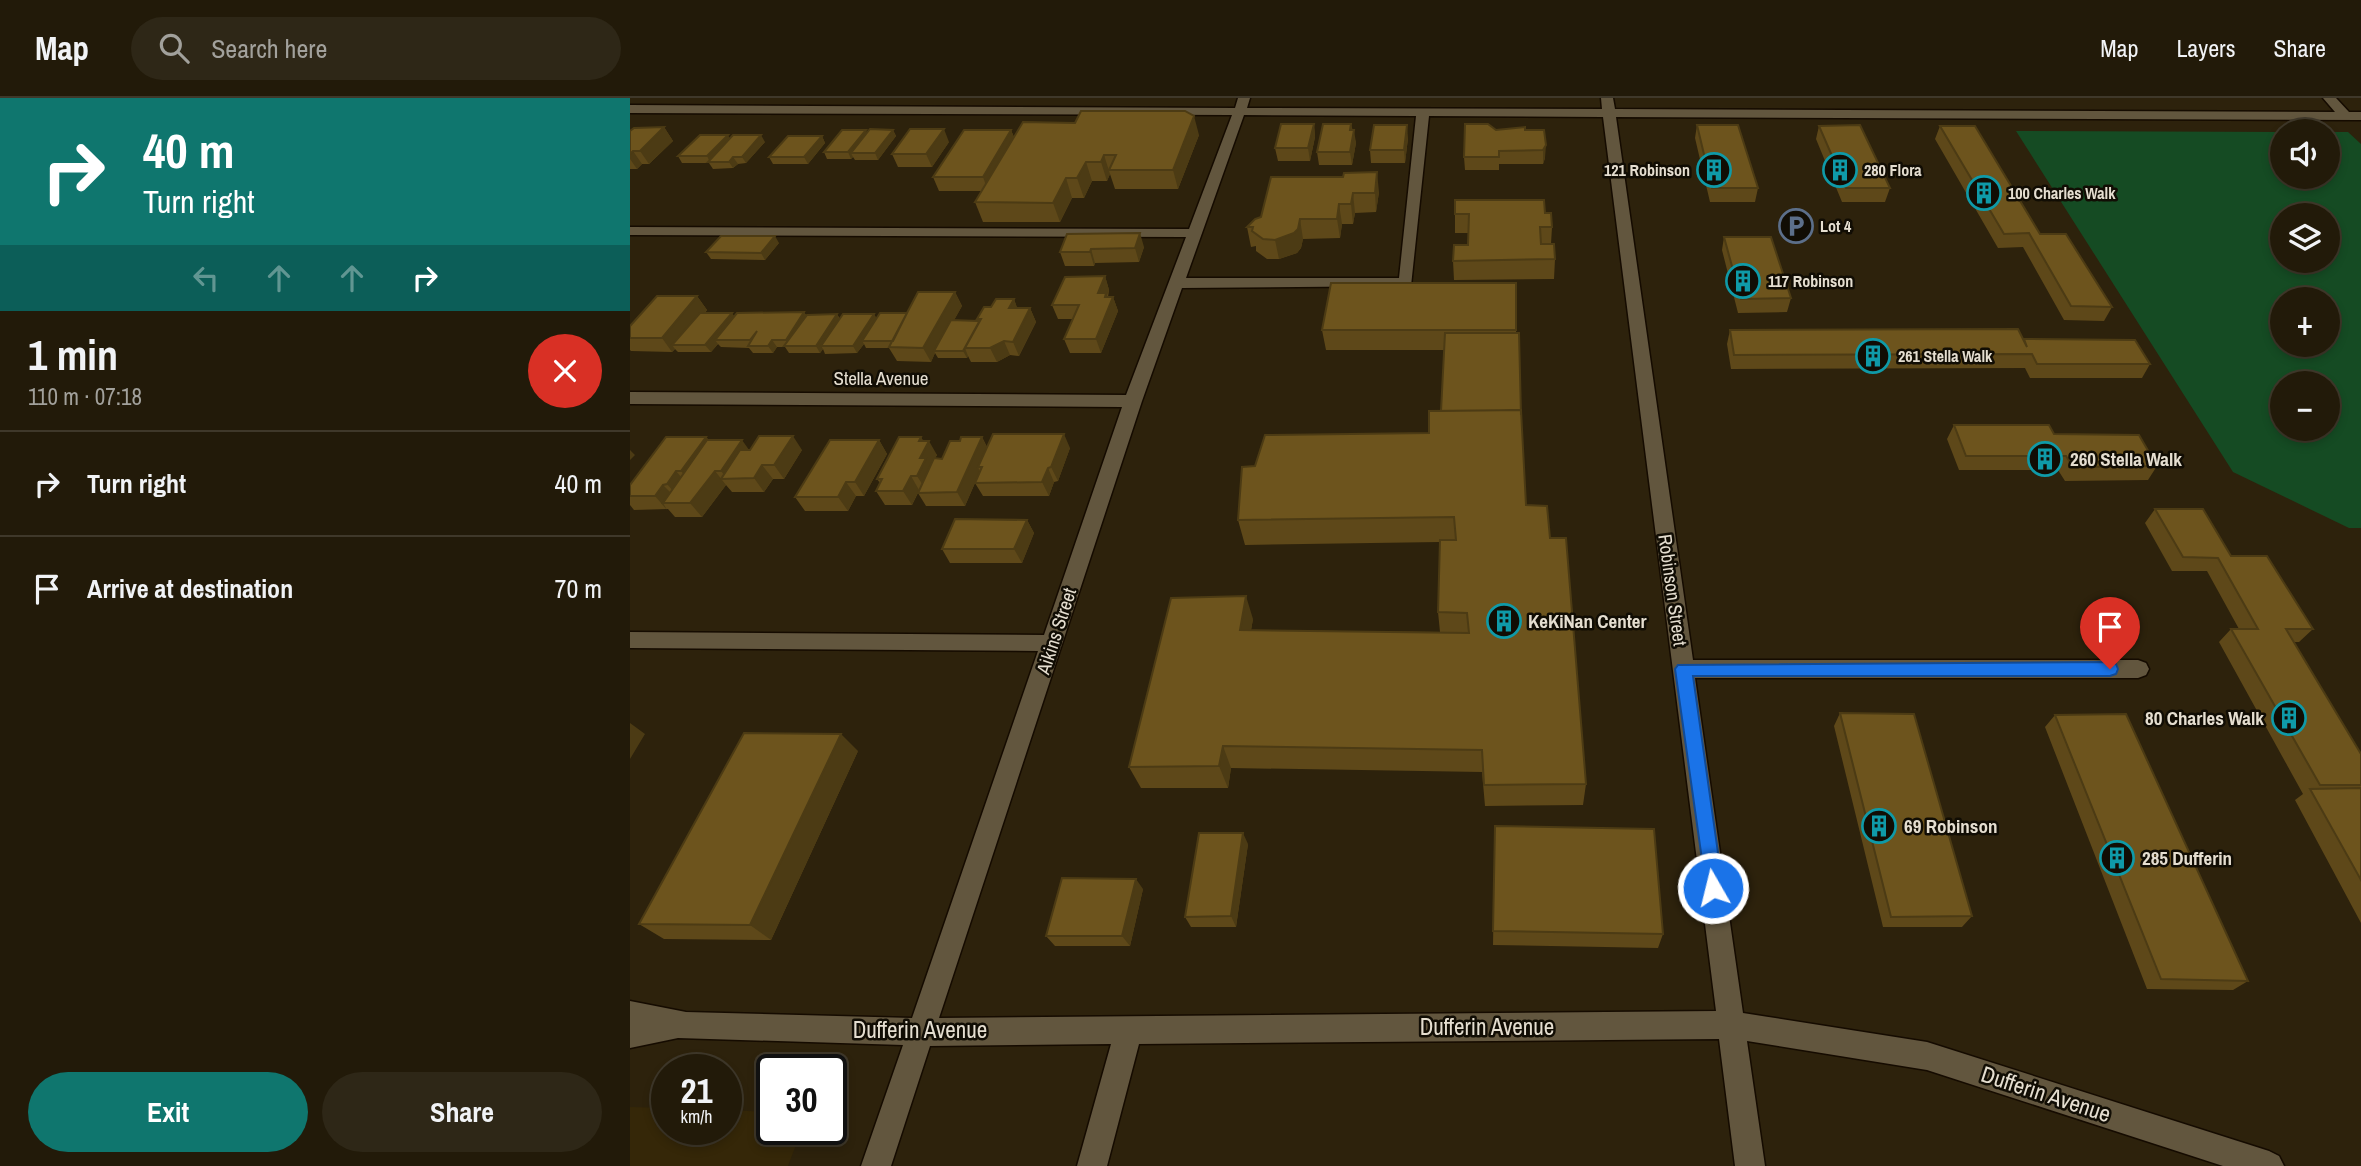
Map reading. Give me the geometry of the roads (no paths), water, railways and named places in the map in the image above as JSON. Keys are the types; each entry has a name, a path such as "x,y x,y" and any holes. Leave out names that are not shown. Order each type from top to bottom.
{"street":[{"path":"2329,98 2346,116"},
{"path":"1982,99 1994,113"},
{"path":"630,109 1242,105 1423,113 1607,105 1994,113 2361,116"},
{"name":"Aikins Street","path":"876,1166 1133,401 1242,105"},
{"name":"Robinson Street","path":"1607,105 1750,1166"},
{"path":"1176,283 1406,283 1423,113"},
{"path":"630,231 1195,233"},
{"name":"Stella Avenue","path":"630,398 1133,401"},
{"path":"630,640 1052,643"},
{"path":"1684,669 2138,669"},
{"name":"Dufferin Avenue","path":"630,1015 686,1026"},
{"name":"Dufferin Avenue","path":"630,1034 686,1026 922,1032 1732,1025 1927,1056 2269,1166"},
{"path":"1092,1166 1129,1030"}],"place":[{"name":"121 Robinson","path":"1714,170"},
{"name":"280 Flora","path":"1840,170"},
{"name":"100 Charles Walk","path":"1984,193"},
{"name":"Lot 4","path":"1796,226"},
{"name":"117 Robinson","path":"1743,281"},
{"name":"261 Stella Walk","path":"1873,356"},
{"name":"260 Stella Walk","path":"2045,459"},
{"name":"KeKiNan Center","path":"1504,621"},
{"name":"80 Charles Walk","path":"2289,718"},
{"name":"69 Robinson","path":"1879,826"},
{"name":"285 Dufferin","path":"2117,858"}]}
